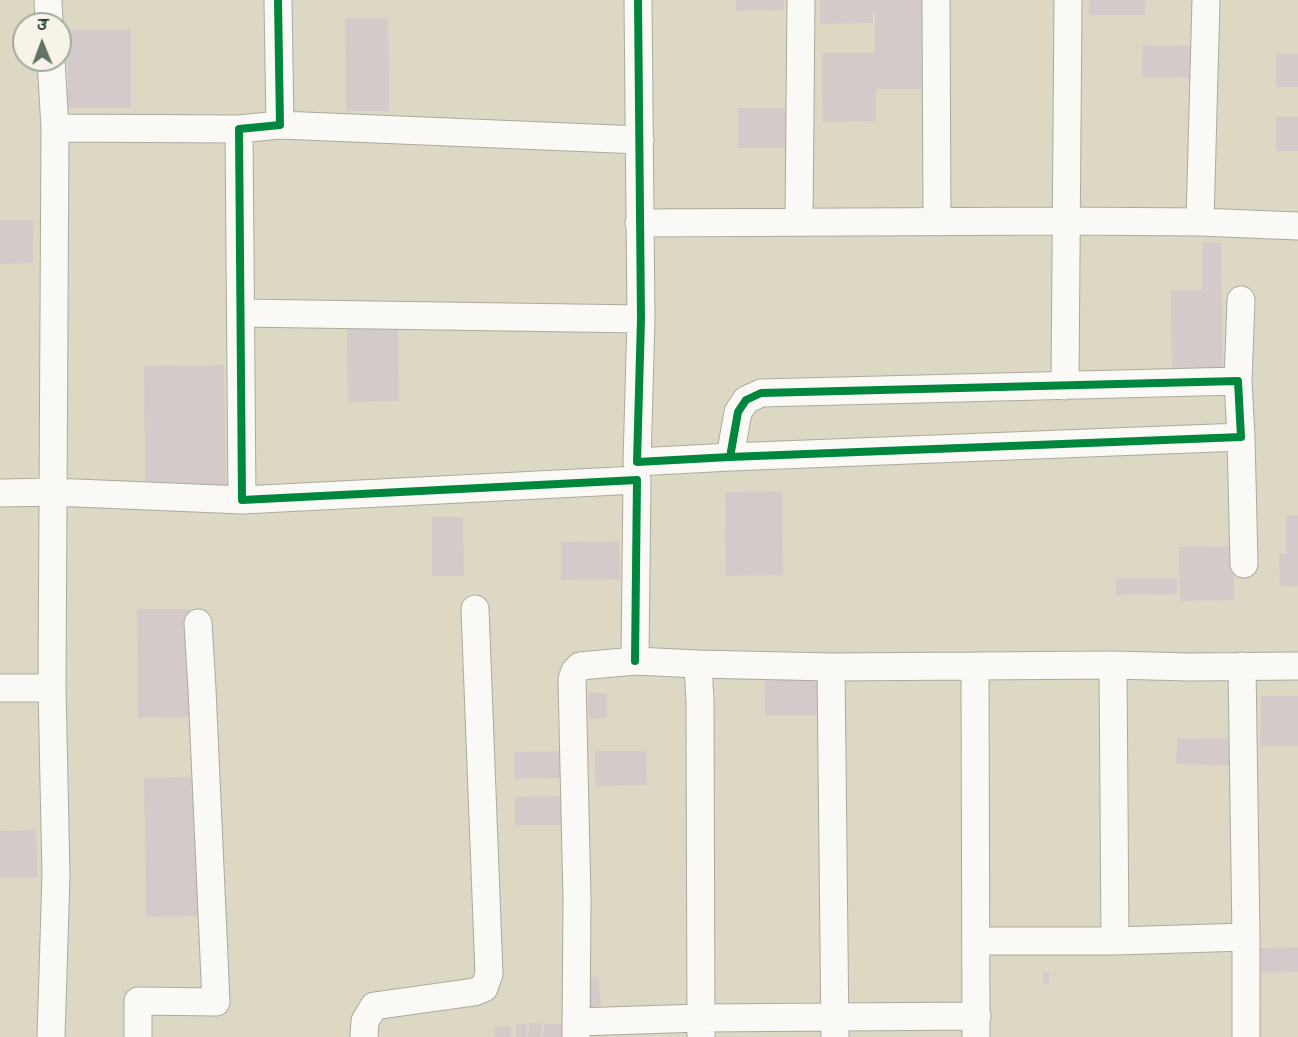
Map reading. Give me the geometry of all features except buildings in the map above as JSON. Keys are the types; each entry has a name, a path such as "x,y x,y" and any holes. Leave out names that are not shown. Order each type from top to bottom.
{"street":[{"path":"278,0 280,125"},
{"path":"634,662 641,319 638,0"},
{"path":"799,222 801,0"},
{"path":"936,0 937,222"},
{"path":"1065,386 1068,0"},
{"path":"1200,222 1206,0"},
{"path":"51,1037 56,875 52,688 55,128 52,72"},
{"path":"55,128 239,129 280,125 640,140"},
{"path":"239,129 242,500"},
{"path":"639,223 1067,221 1200,222 1298,226"},
{"path":"1241,300 1238,381 1244,564"},
{"path":"241,313 641,319"},
{"path":"730,457 738,412 746,400 760,393 1238,381"},
{"path":"0,493 53,492 242,500 637,471 730,457 1241,436"},
{"path":"364,1037 365,1022 374,1006 474,992 484,988 489,974 475,609"},
{"path":"138,1037 138,1002 216,1002 198,623"},
{"path":"975,666 976,1027 576,1029 578,899 572,680 575,671 580,666 634,662 831,667 1113,665 1298,666"},
{"path":"698,664 701,1027"},
{"path":"1113,665 1114,941"},
{"path":"1242,666 1246,937 1245,1037"},
{"path":"831,667 835,1027"},
{"path":"0,688 52,688"},
{"path":"976,941 1114,941 1246,937"}],"cycle path":[{"path":"278,0 280,125 239,129 242,500 637,480 635,661"},
{"path":"638,0 641,319 637,462 1241,437 1238,381 761,393 746,400 738,412 730,457"}]}
